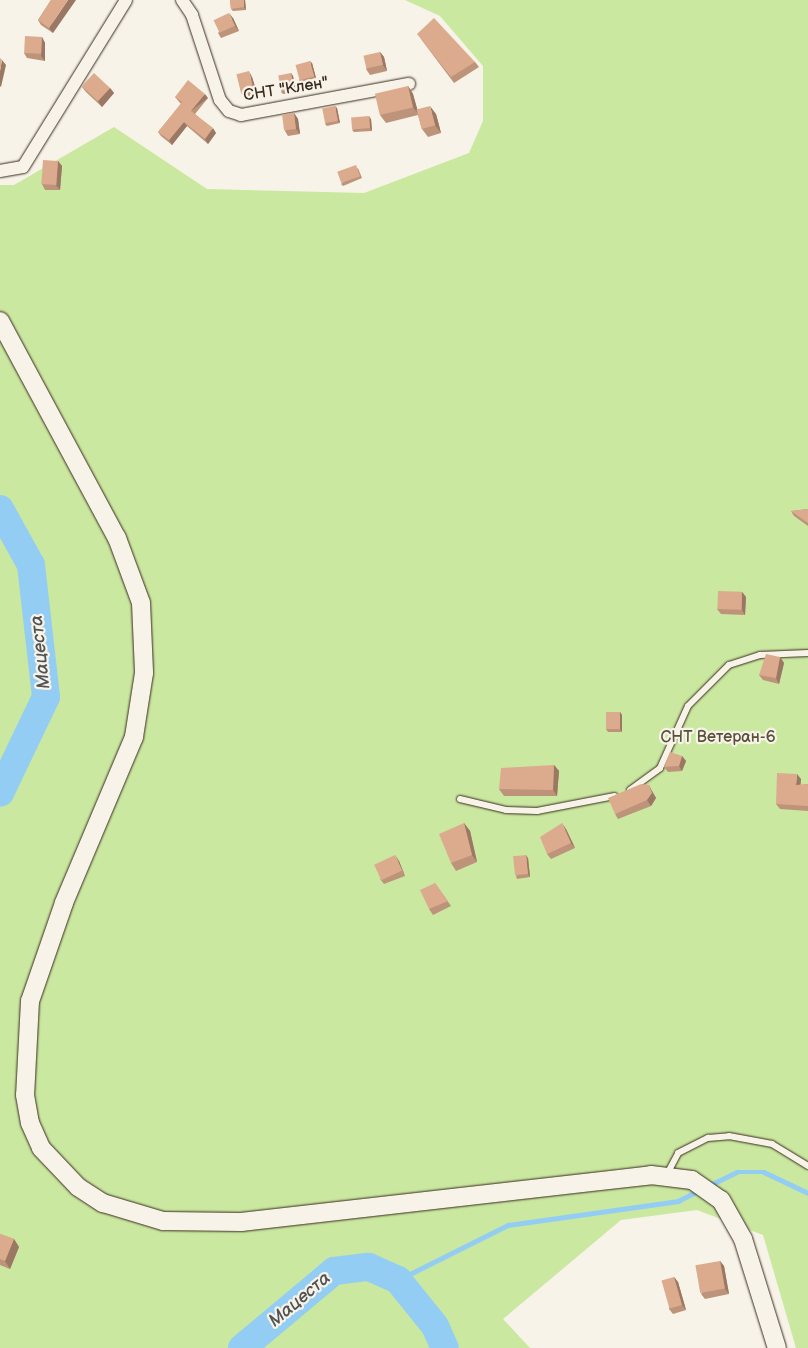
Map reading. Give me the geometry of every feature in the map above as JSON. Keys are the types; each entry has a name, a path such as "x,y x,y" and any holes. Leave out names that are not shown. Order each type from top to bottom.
{"street":[{"path":"0,172 23,168 126,0"},
{"name":"СНТ \"Клен\"","path":"182,0 192,15 220,100 229,111 241,115 409,84"},
{"path":"0,321 117,538 141,603 144,673 134,737 64,903 30,1001 24,1095 30,1123 41,1148 78,1187 103,1203 163,1221 241,1222 665,1177 692,1180 713,1191 729,1212 746,1247 777,1348"}],"lane":[{"path":"460,799 506,810 537,811 580,806 622,794 653,776 688,706 729,665 760,655 808,653"},
{"path":"665,1177 678,1154 708,1138 729,1136 772,1144 808,1166"}],"green space":[{"name":"СНТ Ветеран-6","path":"405,0 808,0 808,1348 796,1348 763,1235 697,1210 621,1220 503,1319 530,1348 0,1348 0,185 14,185 114,127 207,189 364,193 469,153 483,121 483,66 440,16"}],"building":[{"path":"51,0 68,0 49,28 38,20"},
{"path":"230,0 244,0 244,7 231,9"},
{"path":"229,13 235,26 220,33 214,20"},
{"path":"434,18 475,62 451,77 417,34"},
{"path":"25,36 42,37 41,54 24,53"},
{"path":"380,52 383,65 366,68 363,56"},
{"path":"310,61 314,76 300,80 296,65"},
{"path":"249,71 254,91 241,95 236,74"},
{"path":"94,73 110,88 98,101 82,86"},
{"path":"291,73 294,89 281,91 278,75"},
{"path":"188,80 205,94 191,111 213,128 205,139 184,122 169,140 158,132 182,102 175,97"},
{"path":"408,86 413,107 380,115 375,94"},
{"path":"335,106 338,121 325,123 322,108"},
{"path":"430,106 435,125 422,129 416,110"},
{"path":"294,113 296,129 284,130 282,114"},
{"path":"369,116 370,128 352,130 351,118"},
{"path":"43,160 58,161 56,185 41,184"},
{"path":"356,165 360,176 341,183 337,172"},
{"path":"808,509 808,523 791,511"},
{"path":"718,591 742,592 741,610 717,609"},
{"path":"766,654 780,657 776,678 759,675"},
{"path":"606,712 620,712 620,729 606,729"},
{"path":"670,752 682,756 679,766 664,767"},
{"path":"554,765 553,790 499,789 501,768"},
{"path":"777,773 797,774 796,785 808,784 808,806 776,804"},
{"path":"641,784 649,785 652,793 647,800 615,814 608,798"},
{"path":"464,823 472,855 451,863 439,834"},
{"path":"562,823 571,843 547,854 540,837"},
{"path":"395,855 402,870 381,880 374,865"},
{"path":"526,855 528,874 515,875 513,856"},
{"path":"435,883 448,901 429,909 420,890"},
{"path":"0,1234 14,1239 5,1261 0,1259"},
{"path":"720,1261 725,1289 700,1293 695,1265"},
{"path":"674,1277 682,1305 669,1308 662,1281"}],"waterway":[{"name":"Мацеста","path":"0,509 31,565 46,697 0,793"},
{"path":"708,1186 737,1172 764,1172 808,1193"},
{"path":"398,1280 508,1225 678,1201 698,1191"},
{"name":"Мацеста","path":"242,1348 334,1271 369,1267 398,1280 435,1326 445,1348"}]}
